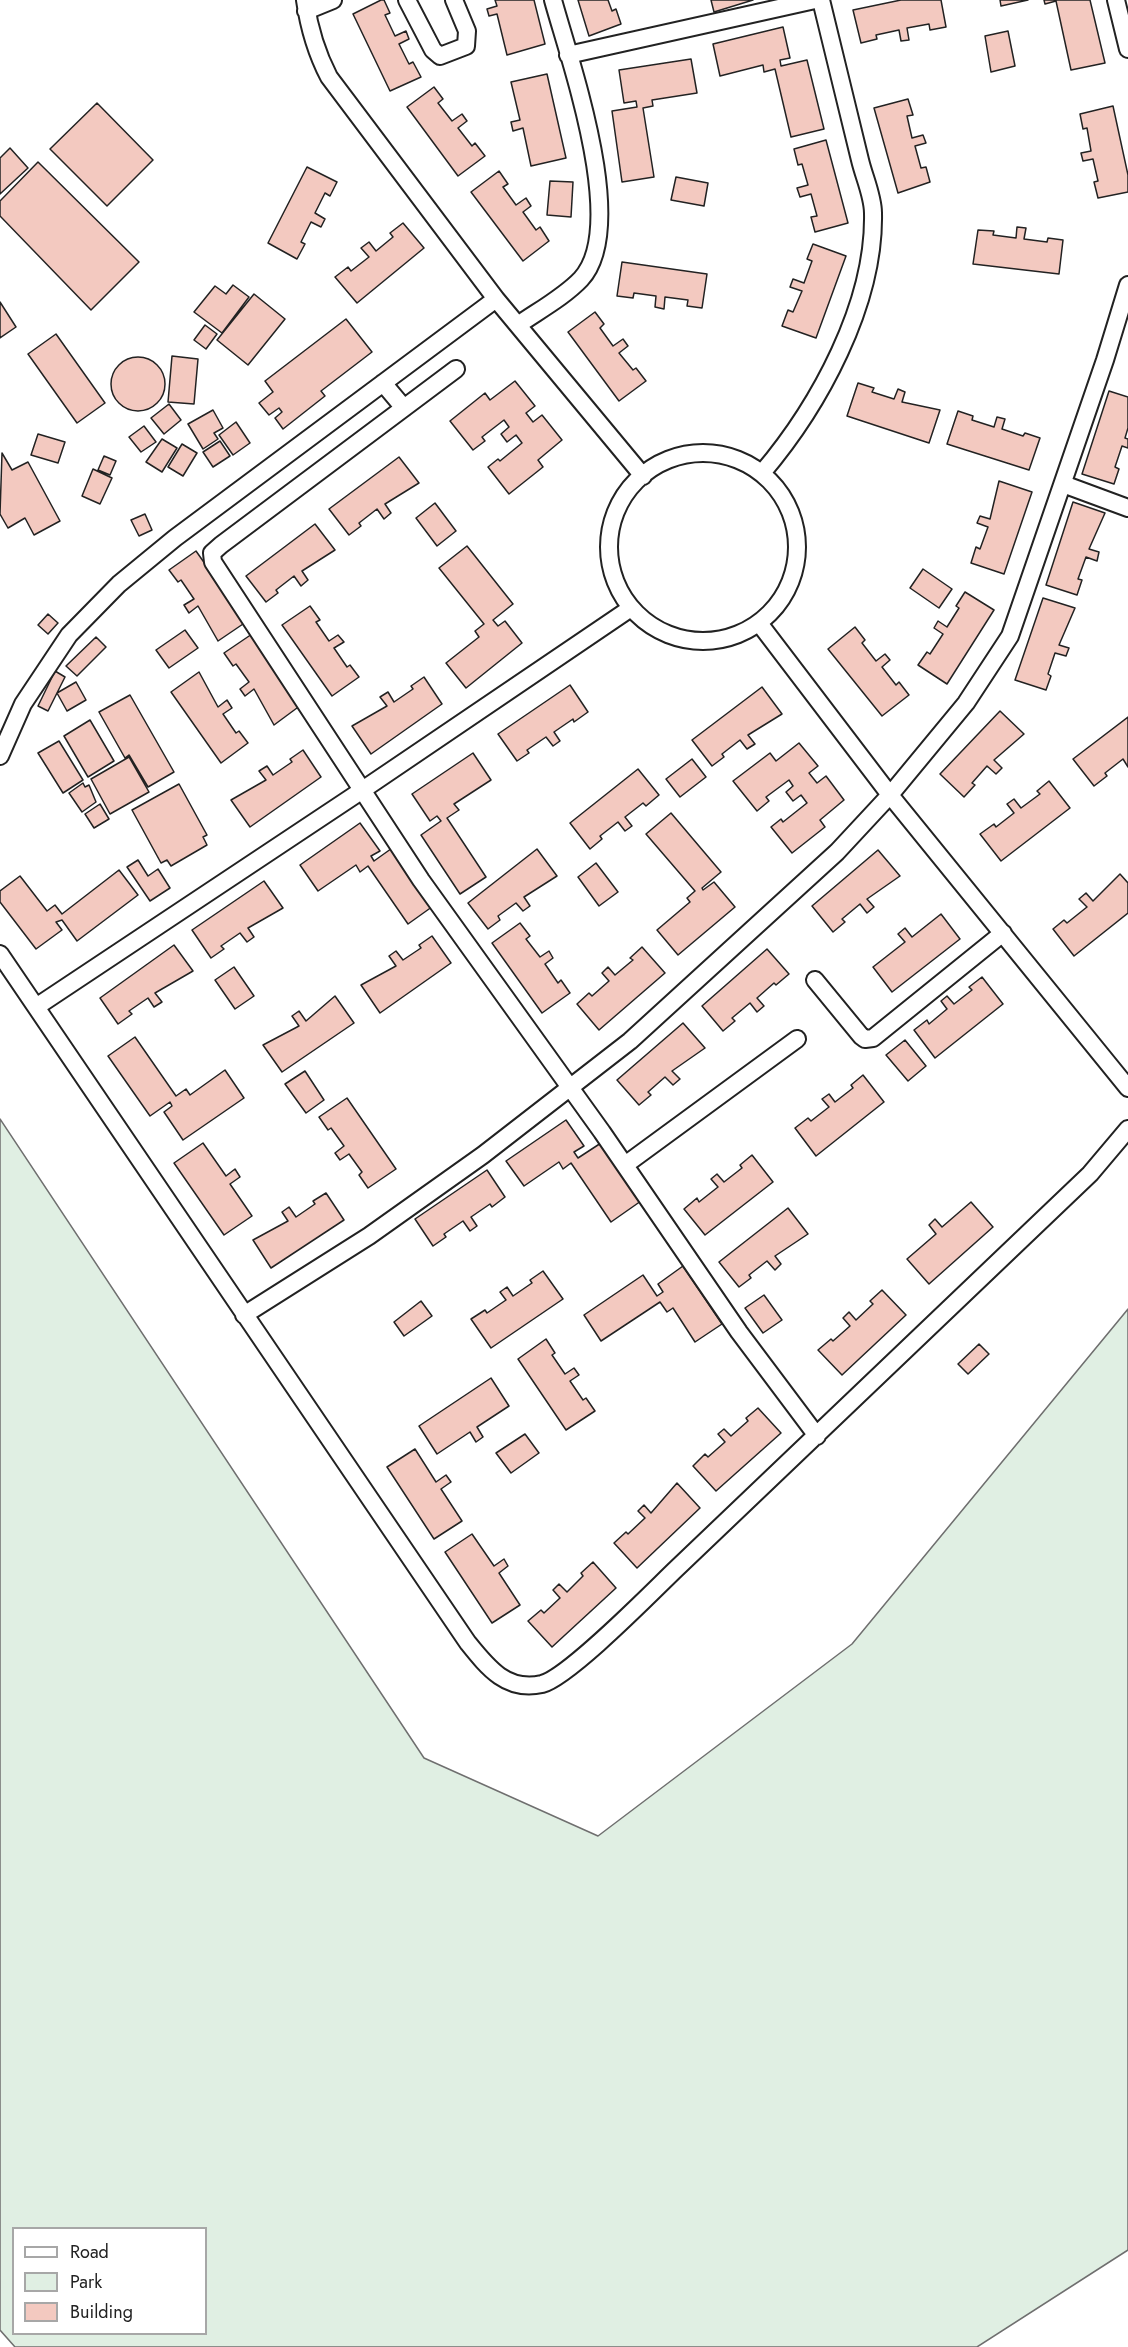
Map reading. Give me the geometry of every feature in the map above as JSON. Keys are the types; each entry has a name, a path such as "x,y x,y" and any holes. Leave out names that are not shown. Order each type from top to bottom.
{"street":[{"path":"333,0 305,5 317,54 329,77 496,299 643,476"},
{"path":"407,0 434,50 440,56 466,46 467,31 454,0"},
{"path":"518,325 581,279 593,258 600,225 595,167 553,0"},
{"path":"568,55 815,0"},
{"path":"762,473 787,443 813,403 855,313 871,256 873,211 821,0"},
{"path":"1116,0 1128,49"},
{"path":"244,1315 369,1236 483,1155 630,1041 837,852 890,795 966,703 1010,636 1064,484 1128,285"},
{"path":"0,756 23,704 69,635 119,584 175,538 496,299"},
{"path":"456,369 212,554 213,562 362,791 569,1089 625,1165 739,1332 817,1436"},
{"path":"383,382 404,408"},
{"path":"700,452 733,457 762,473 776,485 791,511 798,550 785,596 759,623 728,639 694,642 661,633 636,616 613,580 608,536 616,509 634,481 653,467 683,454 700,452"},
{"path":"1064,484 1128,508"},
{"path":"36,1008 631,608"},
{"path":"759,623 890,795 1128,1088"},
{"path":"815,980 861,1036 865,1039 873,1038 1003,933"},
{"path":"0,954 468,1643 490,1671 510,1683 542,1684 564,1673 817,1436 1090,1174 1128,1129"},
{"path":"625,1165 797,1039"}],"green space":[{"path":"0,1119 424,1758 598,1836 852,1644 1128,1309 1128,2250 977,2347 15,2347 0,2330"}],"building":[{"path":"384,0 390,13 385,15 395,36 406,31 409,39 399,44 409,64 413,62 421,77 390,91 353,14"},
{"path":"495,0 534,0 545,44 507,55 497,14 489,16 487,9 497,6"},
{"path":"578,0 608,0 612,11 616,9 621,24 589,36"},
{"path":"711,0 753,0 714,12"},
{"path":"901,0 941,0 946,27 930,30 929,24 907,28 909,40 901,41 899,30 876,35 877,39 861,43 853,10"},
{"path":"1000,0 1028,0 1001,6"},
{"path":"1044,0 1090,0 1105,63 1071,70 1056,1 1045,4"},
{"path":"783,27 790,58 780,60 781,66 807,60 824,129 791,137 775,69 764,72 763,65 720,76 713,44"},
{"path":"1008,31 1015,66 991,72 985,36"},
{"path":"691,59 697,93 652,100 653,106 643,108 654,177 622,182 612,111 637,107 636,101 624,103 619,70"},
{"path":"547,74 566,158 531,166 523,128 513,131 511,122 520,120 511,82"},
{"path":"434,87 443,99 438,103 452,121 462,114 467,121 458,128 472,146 475,143 485,156 458,176 407,107"},
{"path":"908,99 913,115 907,116 912,138 923,135 926,143 915,146 921,168 926,167 930,182 898,193 874,108"},
{"path":"97,103 153,160 107,206 50,149"},
{"path":"1113,106 1128,175 1128,192 1098,198 1094,182 1098,181 1093,159 1083,161 1081,153 1091,151 1087,128 1083,129 1080,114"},
{"path":"826,140 848,223 815,232 811,217 817,216 811,194 800,197 797,188 808,185 802,164 798,165 794,149"},
{"path":"10,148 28,168 0,194 0,158"},
{"path":"38,162 139,262 91,310 0,216 0,201"},
{"path":"307,167 337,182 330,196 325,193 315,213 325,219 321,227 311,222 301,242 305,244 297,259 268,243"},
{"path":"499,171 508,184 503,187 516,205 526,198 531,206 523,212 536,230 540,227 549,241 523,261 471,192"},
{"path":"676,177 708,183 704,206 671,200"},
{"path":"550,181 573,182 571,217 547,215"},
{"path":"403,223 424,248 357,303 335,277 348,267 351,271 369,257 361,248 369,242 376,251 393,237 390,233"},
{"path":"1017,227 1026,228 1024,239 1047,242 1048,238 1063,240 1059,274 973,264 978,230 994,231 993,235 1016,238"},
{"path":"813,244 846,256 816,338 782,326 788,310 793,312 802,291 790,287 793,279 804,283 812,261 807,259"},
{"path":"622,262 707,274 702,308 687,306 688,300 665,297 664,309 655,307 656,296 634,293 633,298 617,296"},
{"path":"233,285 249,297 222,333 194,312 215,286 226,294"},
{"path":"254,294 285,319 248,365 217,340"},
{"path":"0,302 16,327 0,338"},
{"path":"595,312 604,324 600,328 613,346 623,339 628,346 619,353 633,370 636,368 646,381 619,401 568,332"},
{"path":"346,319 372,352 321,391 325,396 283,429 275,418 282,412 279,408 269,415 259,403 273,392 265,381"},
{"path":"205,325 217,334 206,349 194,340"},
{"path":"56,334 105,403 77,423 28,354"},
{"path":"172,356 198,359 194,404 168,402"},
{"path":"133,357 143,357 153,361 161,369 165,384 161,399 153,407 143,411 133,411 123,407 115,399 111,389 111,379 115,369 123,361"},
{"path":"515,381 535,406 526,413 533,422 542,415 562,440 538,460 543,467 509,494 488,467 498,459 500,461 522,443 516,435 507,442 501,434 509,427 504,420 482,437 485,441 473,450 450,421 485,393 490,400"},
{"path":"858,383 874,388 872,392 894,399 898,389 905,392 902,402 940,410 929,443 847,416"},
{"path":"1109,391 1128,397 1128,428 1125,438 1128,439 1128,448 1122,446 1115,467 1119,469 1114,484 1082,474"},
{"path":"169,404 181,420 164,434 151,418"},
{"path":"213,410 223,428 214,433 218,439 203,449 188,424"},
{"path":"958,411 973,416 972,420 994,427 997,417 1005,419 1002,429 1023,436 1025,433 1040,438 1029,470 947,444"},
{"path":"236,422 250,443 233,455 219,435"},
{"path":"144,426 156,442 141,452 129,437"},
{"path":"38,434 65,442 58,463 31,455"},
{"path":"162,439 177,448 162,472 146,462"},
{"path":"220,441 230,456 213,467 203,452"},
{"path":"182,444 197,453 183,476 168,467"},
{"path":"2,453 12,470 28,462 60,521 34,535 25,518 8,528 0,514"},
{"path":"104,456 116,461 110,475 98,470"},
{"path":"399,457 419,483 385,504 391,513 384,519 377,509 359,523 361,526 349,535 329,509"},
{"path":"93,469 112,478 100,504 82,496"},
{"path":"999,481 1032,492 1004,574 971,563 976,547 980,549 988,527 977,523 980,516 990,519"},
{"path":"1073,502 1105,513 1089,549 1099,552 1097,561 1086,557 1078,579 1082,580 1077,595 1046,585"},
{"path":"435,503 456,531 437,546 416,518"},
{"path":"145,514 152,530 139,536 131,520"},
{"path":"315,524 335,550 302,571 308,580 301,586 294,576 276,590 278,593 266,602 246,576"},
{"path":"467,546 513,604 493,620 498,626 505,621 522,643 466,688 446,663 479,637 475,631 484,624 439,568"},
{"path":"196,551 246,622 218,641 198,606 189,613 184,605 194,599 181,580 178,582 169,570"},
{"path":"923,569 952,589 939,608 910,588"},
{"path":"965,592 994,610 947,684 918,665 927,652 930,654 943,634 934,628 938,621 947,627 959,608 956,606"},
{"path":"1043,598 1075,608 1059,645 1069,648 1066,656 1055,653 1048,674 1051,676 1046,690 1015,680"},
{"path":"310,606 320,620 316,622 329,641 338,635 344,642 334,648 347,667 350,665 359,677 332,696 282,625"},
{"path":"48,614 58,623 48,634 38,625"},
{"path":"855,627 865,640 862,643 876,661 885,654 890,660 882,667 896,685 899,682 909,695 882,716 828,649"},
{"path":"185,630 198,648 169,668 156,650"},
{"path":"252,634 301,705 274,725 254,689 245,696 240,689 249,682 236,664 233,666 224,653"},
{"path":"96,637 106,647 77,676 66,666"},
{"path":"55,671 65,677 48,711 38,706"},
{"path":"199,672 218,707 227,700 232,708 223,714 236,733 239,731 248,743 221,763 171,692"},
{"path":"424,677 442,704 371,754 352,726 387,706 380,697 388,692 394,702 413,689 411,686"},
{"path":"76,682 86,700 67,711 57,693"},
{"path":"570,685 588,712 554,732 560,741 553,746 546,737 527,750 529,753 517,761 498,734"},
{"path":"762,687 782,714 748,735 755,744 747,749 740,740 722,754 724,757 712,766 692,740"},
{"path":"130,695 174,772 148,787 129,755 125,758 99,712"},
{"path":"1000,711 1024,734 994,760 1002,768 996,774 987,766 972,783 975,785 964,797 940,774"},
{"path":"1128,717 1128,767 1123,759 1105,773 1107,776 1094,786 1073,759"},
{"path":"90,720 114,761 88,777 64,736"},
{"path":"59,741 83,780 63,793 38,753"},
{"path":"799,743 818,766 809,773 817,783 826,776 844,800 820,820 825,827 792,853 771,827 781,819 783,822 807,803 801,795 793,801 786,792 793,786 789,780 766,797 769,801 757,811 733,781 770,753 776,761"},
{"path":"303,750 321,777 250,827 231,800 266,780 259,771 267,766 273,775 292,762 290,759"},
{"path":"473,753 491,780 454,804 459,810 447,818 486,877 460,894 421,835 441,821 437,816 430,821 412,794"},
{"path":"129,757 149,792 110,814 91,779"},
{"path":"692,759 706,777 680,797 666,779"},
{"path":"638,769 659,795 646,806 643,803 625,817 632,826 625,831 618,822 600,836 602,839 590,849 570,823"},
{"path":"1049,781 1070,808 1001,861 980,834 994,824 996,827 1014,813 1007,804 1014,799 1021,808 1040,794 1037,791"},
{"path":"83,783 85,787 89,785 96,802 82,812 69,793"},
{"path":"179,784 207,835 203,837 207,845 171,866 167,860 161,863 132,810"},
{"path":"100,804 109,819 94,828 85,814"},
{"path":"671,813 721,872 702,888 703,890 714,882 735,907 678,955 657,930 690,902 687,898 695,891 646,834"},
{"path":"360,823 380,851 371,856 374,861 395,846 436,904 408,924 368,866 360,872 356,865 318,891 300,865"},
{"path":"537,849 557,876 524,897 530,906 523,911 516,903 498,916 500,920 488,929 468,903"},
{"path":"878,850 900,876 867,899 874,907 867,913 860,904 842,919 845,922 833,932 812,906"},
{"path":"138,860 148,876 158,869 170,888 150,901 127,867"},
{"path":"596,863 618,892 599,906 578,877"},
{"path":"119,870 138,895 77,941 62,920 56,922 62,930 36,949 0,902 0,891 20,876 47,911 55,905 62,914"},
{"path":"1120,874 1128,883 1128,913 1074,956 1053,929 1064,920 1067,923 1087,907 1079,899 1086,893 1093,901"},
{"path":"264,881 283,908 248,928 254,937 247,942 240,933 221,946 224,949 211,958 192,930"},
{"path":"941,914 960,939 892,992 873,967 905,942 898,934 905,928 912,937"},
{"path":"520,923 530,936 526,939 540,957 549,951 553,958 545,964 558,983 561,980 570,993 542,1013 492,943"},
{"path":"432,936 451,963 380,1013 361,985 396,966 389,956 396,951 403,960 421,948 419,945"},
{"path":"174,945 193,971 155,993 162,1002 154,1007 148,998 129,1011 132,1014 118,1024 100,998"},
{"path":"642,947 665,973 599,1030 577,1004 589,993 592,996 609,981 602,973 608,967 615,975 633,960 630,958"},
{"path":"767,949 789,974 757,998 764,1006 757,1012 750,1003 732,1018 735,1021 723,1031 702,1006"},
{"path":"234,967 254,996 235,1009 215,980"},
{"path":"982,977 1003,1004 935,1058 914,1030 927,1020 929,1024 947,1009 941,1001 947,996 954,1004 972,990 969,987"},
{"path":"335,996 354,1023 282,1072 263,1045 299,1026 292,1016 299,1011 306,1021"},
{"path":"683,1023 705,1048 672,1071 680,1079 673,1085 665,1077 648,1092 651,1095 639,1105 617,1080"},
{"path":"135,1037 176,1096 186,1089 190,1095 225,1070 244,1098 183,1140 164,1112 172,1106 170,1102 150,1116 108,1056"},
{"path":"905,1040 926,1066 908,1081 886,1055"},
{"path":"305,1071 324,1100 306,1113 285,1084"},
{"path":"863,1075 884,1102 816,1156 795,1128 808,1118 811,1121 829,1107 822,1099 829,1094 835,1102 853,1088 851,1085"},
{"path":"347,1098 396,1169 368,1188 359,1175 362,1172 349,1154 340,1160 335,1153 344,1146 331,1128 328,1130 319,1117"},
{"path":"566,1120 584,1146 574,1152 578,1158 601,1143 641,1201 611,1222 571,1163 563,1169 559,1162 524,1186 506,1161"},
{"path":"203,1143 226,1176 235,1169 240,1177 230,1184 252,1216 224,1235 174,1163"},
{"path":"752,1155 773,1182 705,1235 684,1209 697,1198 699,1202 718,1187 711,1179 717,1174 724,1182 742,1168 740,1165"},
{"path":"487,1170 505,1197 492,1207 490,1204 471,1217 477,1226 470,1231 463,1221 444,1234 446,1237 433,1246 415,1219"},
{"path":"326,1193 344,1220 271,1268 253,1240 288,1221 282,1212 289,1207 296,1217 315,1204 313,1201"},
{"path":"971,1202 993,1227 929,1284 907,1259 936,1234 929,1225 935,1219 942,1227"},
{"path":"788,1208 808,1234 775,1256 781,1264 775,1270 767,1261 749,1275 751,1278 739,1287 719,1262"},
{"path":"683,1266 722,1324 695,1342 673,1308 667,1312 660,1302 601,1341 584,1315 643,1275 657,1296 663,1292 658,1284"},
{"path":"543,1271 563,1299 491,1348 471,1319 485,1310 487,1313 506,1300 500,1292 507,1287 513,1296 532,1283 530,1280"},
{"path":"882,1290 906,1315 842,1375 818,1350 850,1326 843,1318 849,1312 856,1320 873,1304 870,1301"},
{"path":"764,1295 782,1320 763,1333 745,1308"},
{"path":"421,1301 432,1316 404,1336 394,1322"},
{"path":"546,1339 555,1353 552,1355 565,1374 574,1368 579,1375 570,1381 583,1400 586,1398 595,1411 566,1430 518,1359"},
{"path":"979,1344 989,1354 968,1374 958,1364"},
{"path":"491,1378 509,1406 477,1427 483,1437 476,1442 470,1432 437,1454 419,1426"},
{"path":"758,1408 781,1433 716,1491 693,1466 705,1454 708,1457 725,1442 718,1434 724,1429 731,1436 748,1421 746,1418"},
{"path":"525,1434 539,1453 511,1473 496,1453"},
{"path":"415,1449 436,1482 446,1475 451,1482 441,1489 462,1521 434,1539 387,1467"},
{"path":"677,1483 700,1508 637,1568 614,1543 645,1518 638,1511 644,1505 651,1513"},
{"path":"472,1534 494,1566 504,1559 508,1566 499,1573 520,1605 492,1623 445,1552"},
{"path":"593,1562 616,1588 552,1647 528,1621 541,1610 544,1613 560,1598 553,1590 559,1584 567,1592 583,1576 581,1573"}]}
